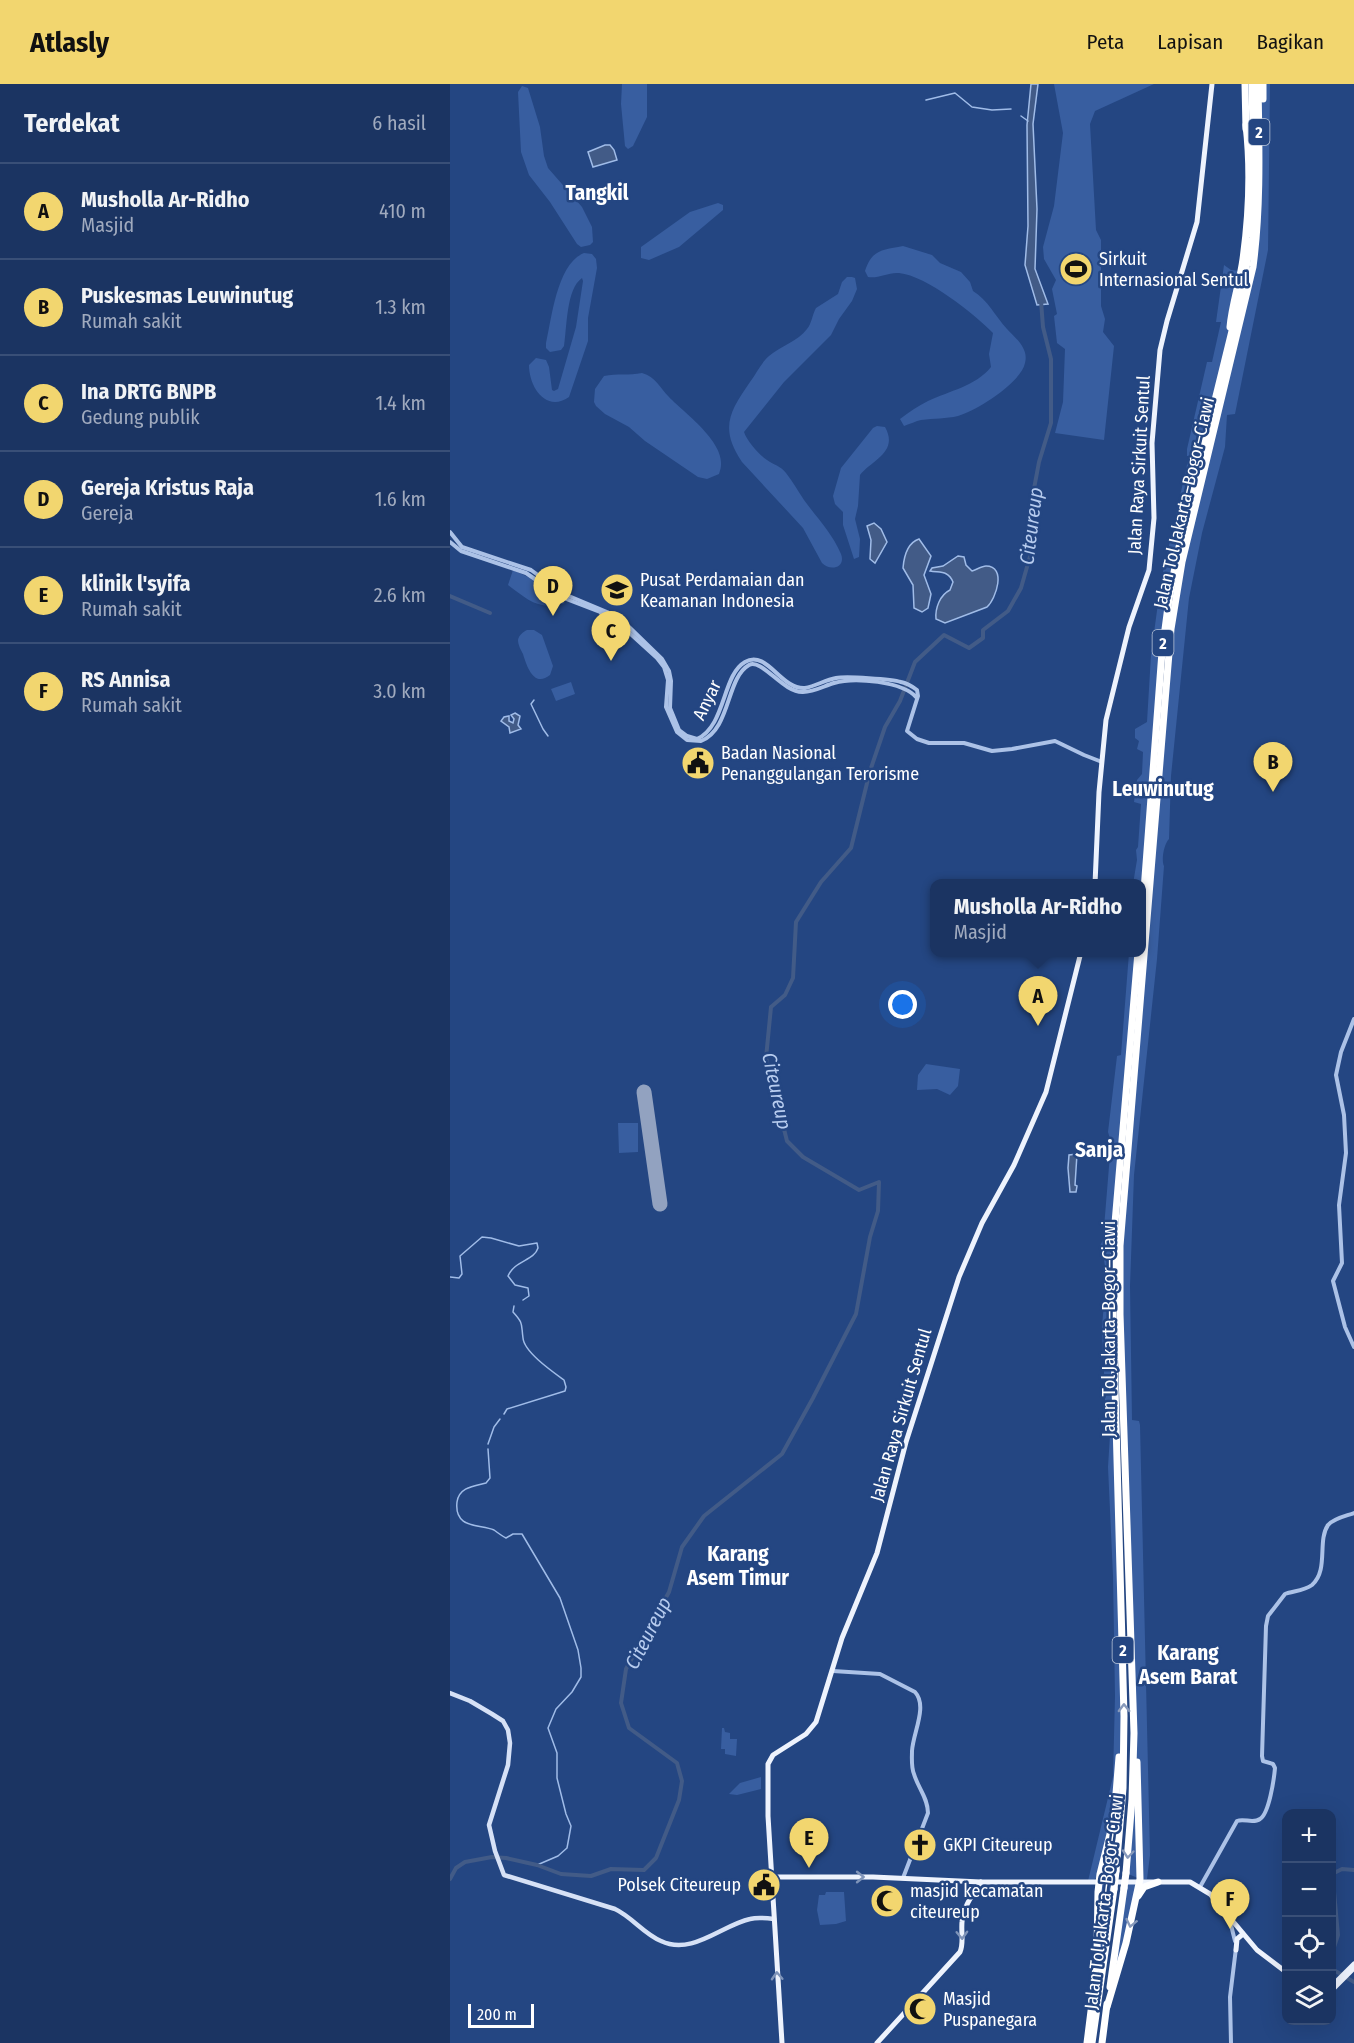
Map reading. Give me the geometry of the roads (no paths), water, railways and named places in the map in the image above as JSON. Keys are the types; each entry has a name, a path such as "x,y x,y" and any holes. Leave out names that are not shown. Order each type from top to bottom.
{"highway":[{"path":"1228,347 1231,316 1243,259 1248,209 1245,84"},
{"name":"Jalan Tol Jakarta–Bogor–Ciawi","path":"1145,879 1162,652 1169,598 1178,551 1243,286 1251,238 1254,182 1252,84"},
{"name":"Jalan Tol Jakarta–Bogor–Ciawi","path":"1146,928 1169,646 1182,562 1251,278 1257,240 1259,210 1258,84"},
{"path":"1259,123 1263,84"},
{"name":"Jalan Tol Jakarta–Bogor–Ciawi","path":"1102,2043 1126,1873 1132,1799 1134,1733 1113,1246 1138,957"},
{"name":"Jalan Tol Jakarta–Bogor–Ciawi","path":"1120,1402 1120,1246 1144,957"},
{"name":"Jalan Tol Jakarta–Bogor–Ciawi","path":"1092,2043 1114,1889 1123,1788 1121,1428"},
{"path":"1087,2043 1098,1952 1097,1879 1114,1818 1120,1747 1124,1733"},
{"path":"1107,2007 1126,1943 1140,1880 1134,1733"},
{"path":"1135,1900 1144,1887 1158,1882"}],"main road":[{"name":"Jalan Raya Sirkuit Sentul","path":"1095,879 1106,720 1129,627 1149,570 1154,518 1152,442 1160,350 1197,222 1212,84"},
{"name":"Jalan Raya Sirkuit Sentul","path":"772,1876 768,1816 768,1764 776,1752 813,1728 818,1718 846,1629 877,1553 906,1442 959,1277 982,1223 1011,1170 1046,1092 1080,957"},
{"path":"450,1693 471,1701 503,1721 508,1730 510,1743 508,1765 489,1825 502,1873 507,1877 596,1902 622,1912 659,1941 670,1944 689,1944 750,1919 774,1918"},
{"path":"782,2043 772,1876 981,1882 1185,1879 1212,1891 1260,1948 1282,1966"},
{"path":"773,1884 780,1878"},
{"path":"1140,1880 1190,1882 1201,1886 1263,1956 1282,1967"},
{"path":"877,2043 960,1952 964,1912 981,1882"},
{"path":"1236,1950 1237,1939 1243,1934"},
{"path":"1336,1984 1354,1964"},
{"path":"1343,1977 1354,1968"}],"street":[{"name":"Anyar","path":"450,532 462,548 507,564"},
{"name":"Anyar","path":"450,542 460,551 536,573 560,591 620,619 659,654 667,666 670,677 668,700 681,735 696,739 704,735 723,708 740,674 753,664 760,666 786,687 798,692 807,692 846,681 899,683 917,690 917,699"},
{"name":"Anyar","path":"899,683 917,699"},
{"path":"917,699 907,731 922,742 964,743 998,751 1056,741 1102,762"},
{"path":"1354,1019 1341,1052 1336,1074 1344,1109 1346,1156 1339,1205 1342,1263 1333,1281 1345,1327 1354,1347"},
{"path":"1201,1886 1237,1821 1261,1819 1269,1802 1275,1768 1273,1764 1263,1761 1262,1756 1267,1619 1284,1594 1306,1588 1314,1582 1320,1570 1327,1528 1331,1523 1354,1513"},
{"path":"833,1671 880,1674 915,1692 918,1696 920,1713 913,1743 912,1765 927,1803 927,1813 903,1878"},
{"path":"1229,1917 1236,1950 1230,1997 1231,2043"}],"waterway":[{"path":"926,100 955,93 972,107 992,110 1011,109"},
{"path":"1021,116 1028,121"},
{"name":"Citeureup","path":"450,1879 456,1868 465,1862 492,1857 537,1865 561,1874 591,1876 611,1869 644,1870 656,1858 679,1800 682,1781 677,1763 629,1728 621,1703 626,1669 669,1592 682,1547 704,1516 782,1454 813,1398 856,1314 870,1237 878,1211 879,1182 859,1190 803,1157 787,1141 766,1058 771,1007 785,995 793,978 796,922 821,882 851,848 870,771 885,727 900,701 915,662 944,635 969,648 983,638 983,630 1008,611 1021,588 1035,531 1033,494 1039,462 1051,423 1051,359 1043,327 1041,301"},
{"path":"450,596 490,613"},
{"path":"534,700 531,704 548,736"},
{"path":"450,1277 459,1278 462,1274 460,1256 482,1237 519,1246 537,1243 538,1248 533,1256 515,1267 508,1276 515,1285 528,1288 529,1296 523,1300"},
{"path":"504,1414 507,1409 565,1391 566,1387 564,1380 528,1349 520,1322 513,1312 514,1306"},
{"path":"488,1444 494,1427 500,1419"},
{"path":"488,1449 490,1478 486,1483 468,1488 461,1493 457,1502 459,1517 469,1524 494,1530 506,1538 513,1534 522,1534 560,1598 578,1650 581,1668 581,1677 572,1692 556,1709 548,1728 557,1753 557,1778 571,1826 567,1848 558,1856 537,1865"},
{"path":"1336,1941 1338,1935 1334,1873 1342,1869 1354,1870"},
{"path":"1335,1971 1354,1982"}],"place":[{"name":"Sirkuit Internasional Sentul","path":"1076,269"},
{"name":"Pusat Perdamaian dan Keamanan Indonesia","path":"617,590"},
{"name":"Gereja Kristus Raja","path":"553,616"},
{"name":"Ina DRTG BNPB","path":"611,661"},
{"name":"Badan Nasional Penanggulangan Terorisme","path":"698,763"},
{"name":"Puskesmas Leuwinutug","path":"1273,792"},
{"name":"Musholla Ar-Ridho","path":"1038,1026"},
{"name":"GKPI Citeureup","path":"920,1845"},
{"name":"klinik l'syifa","path":"809,1868"},
{"name":"Polsek Citeureup","path":"764,1885"},
{"name":"masjid kecamatan citeureup","path":"887,1901"},
{"name":"RS Annisa","path":"1230,1929"},
{"name":"Masjid Puspanegara","path":"920,2009"}],"district":[{"name":"Tangkil","path":"597,193"},
{"name":"Leuwinutug","path":"1163,789"},
{"name":"Sanja","path":"1099,1150"},
{"name":"Karang Asem Timur","path":"738,1566"},
{"name":"Karang Asem Barat","path":"1188,1665"}]}
